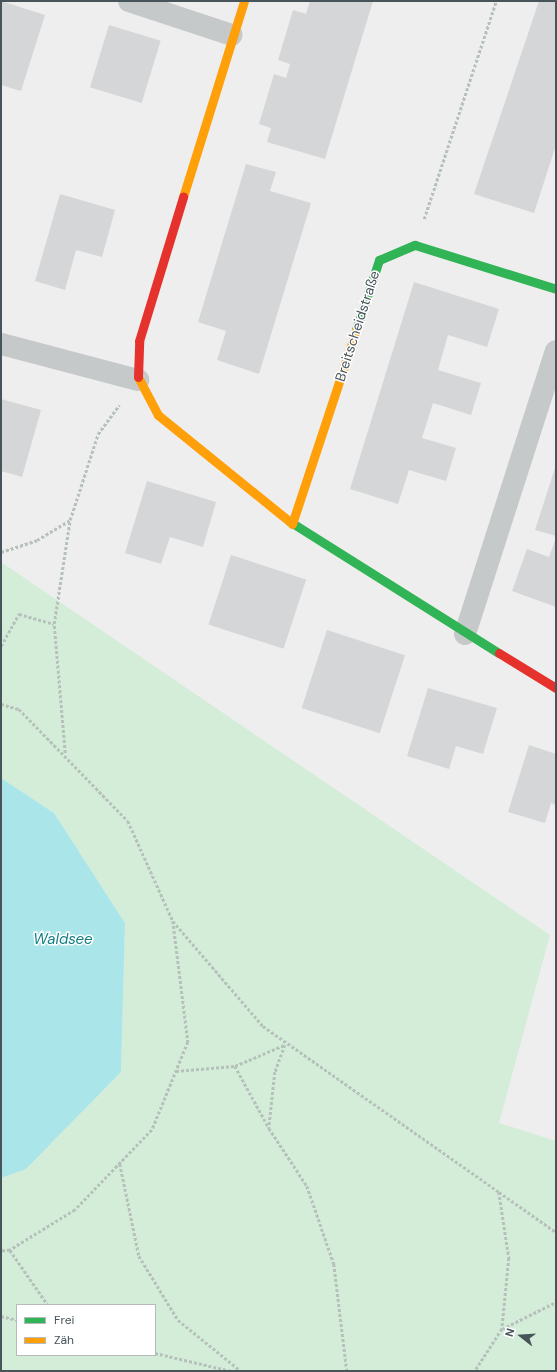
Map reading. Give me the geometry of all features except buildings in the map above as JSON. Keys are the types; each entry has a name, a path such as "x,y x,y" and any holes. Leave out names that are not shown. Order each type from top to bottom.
{"street":[{"path":"130,1 232,36"},
{"path":"244,1 139,341 138,380 158,415 292,524 465,634 556,688"},
{"path":"415,245 556,289"},
{"name":"Breitscheidstraße","path":"292,524 380,260 415,245"},
{"path":"1,344 138,380"},
{"path":"465,634 556,351"}],"path":[{"path":"415,245 496,1"},
{"path":"66,754 54,624 70,520 98,434 138,380"},
{"path":"1,552 37,540 70,520"},
{"path":"1,646 19,614 54,624"},
{"path":"1,704 19,710 66,754 128,821 173,920 263,1026 285,1045 556,1232"},
{"path":"1,1251 10,1250 75,1210 152,1130 188,1042 173,920"},
{"path":"176,1071 235,1066 285,1045"},
{"path":"269,1128 275,1072 285,1045"},
{"path":"235,1066 269,1128 307,1186 334,1264 347,1371"},
{"path":"120,1164 139,1256 178,1320 241,1371"},
{"path":"475,1371 502,1329 509,1258 499,1192"},
{"path":"10,1250 47,1304"},
{"path":"502,1329 556,1302"},
{"path":"1,1316 16,1320"},
{"path":"156,1353 231,1371"}],"green space":[{"path":"1,562 550,935 499,1123 556,1141 556,1371 1,1371 1,1178 26,1169 121,1072 125,923 54,813 1,778"}],"water":[{"name":"Waldsee","path":"1,778 54,813 125,923 121,1072 26,1169 1,1178"}],"traffic: fast":[{"path":"356,330 379,260 415,245 556,289"},
{"path":"289,521 499,653"}],"traffic: slow":[{"path":"183,197 244,1"},
{"path":"292,524 356,330"},
{"path":"138,377 158,415 289,521"}],"traffic: jam":[{"path":"138,377 139,341 183,197"},
{"path":"499,653 556,688"}]}
